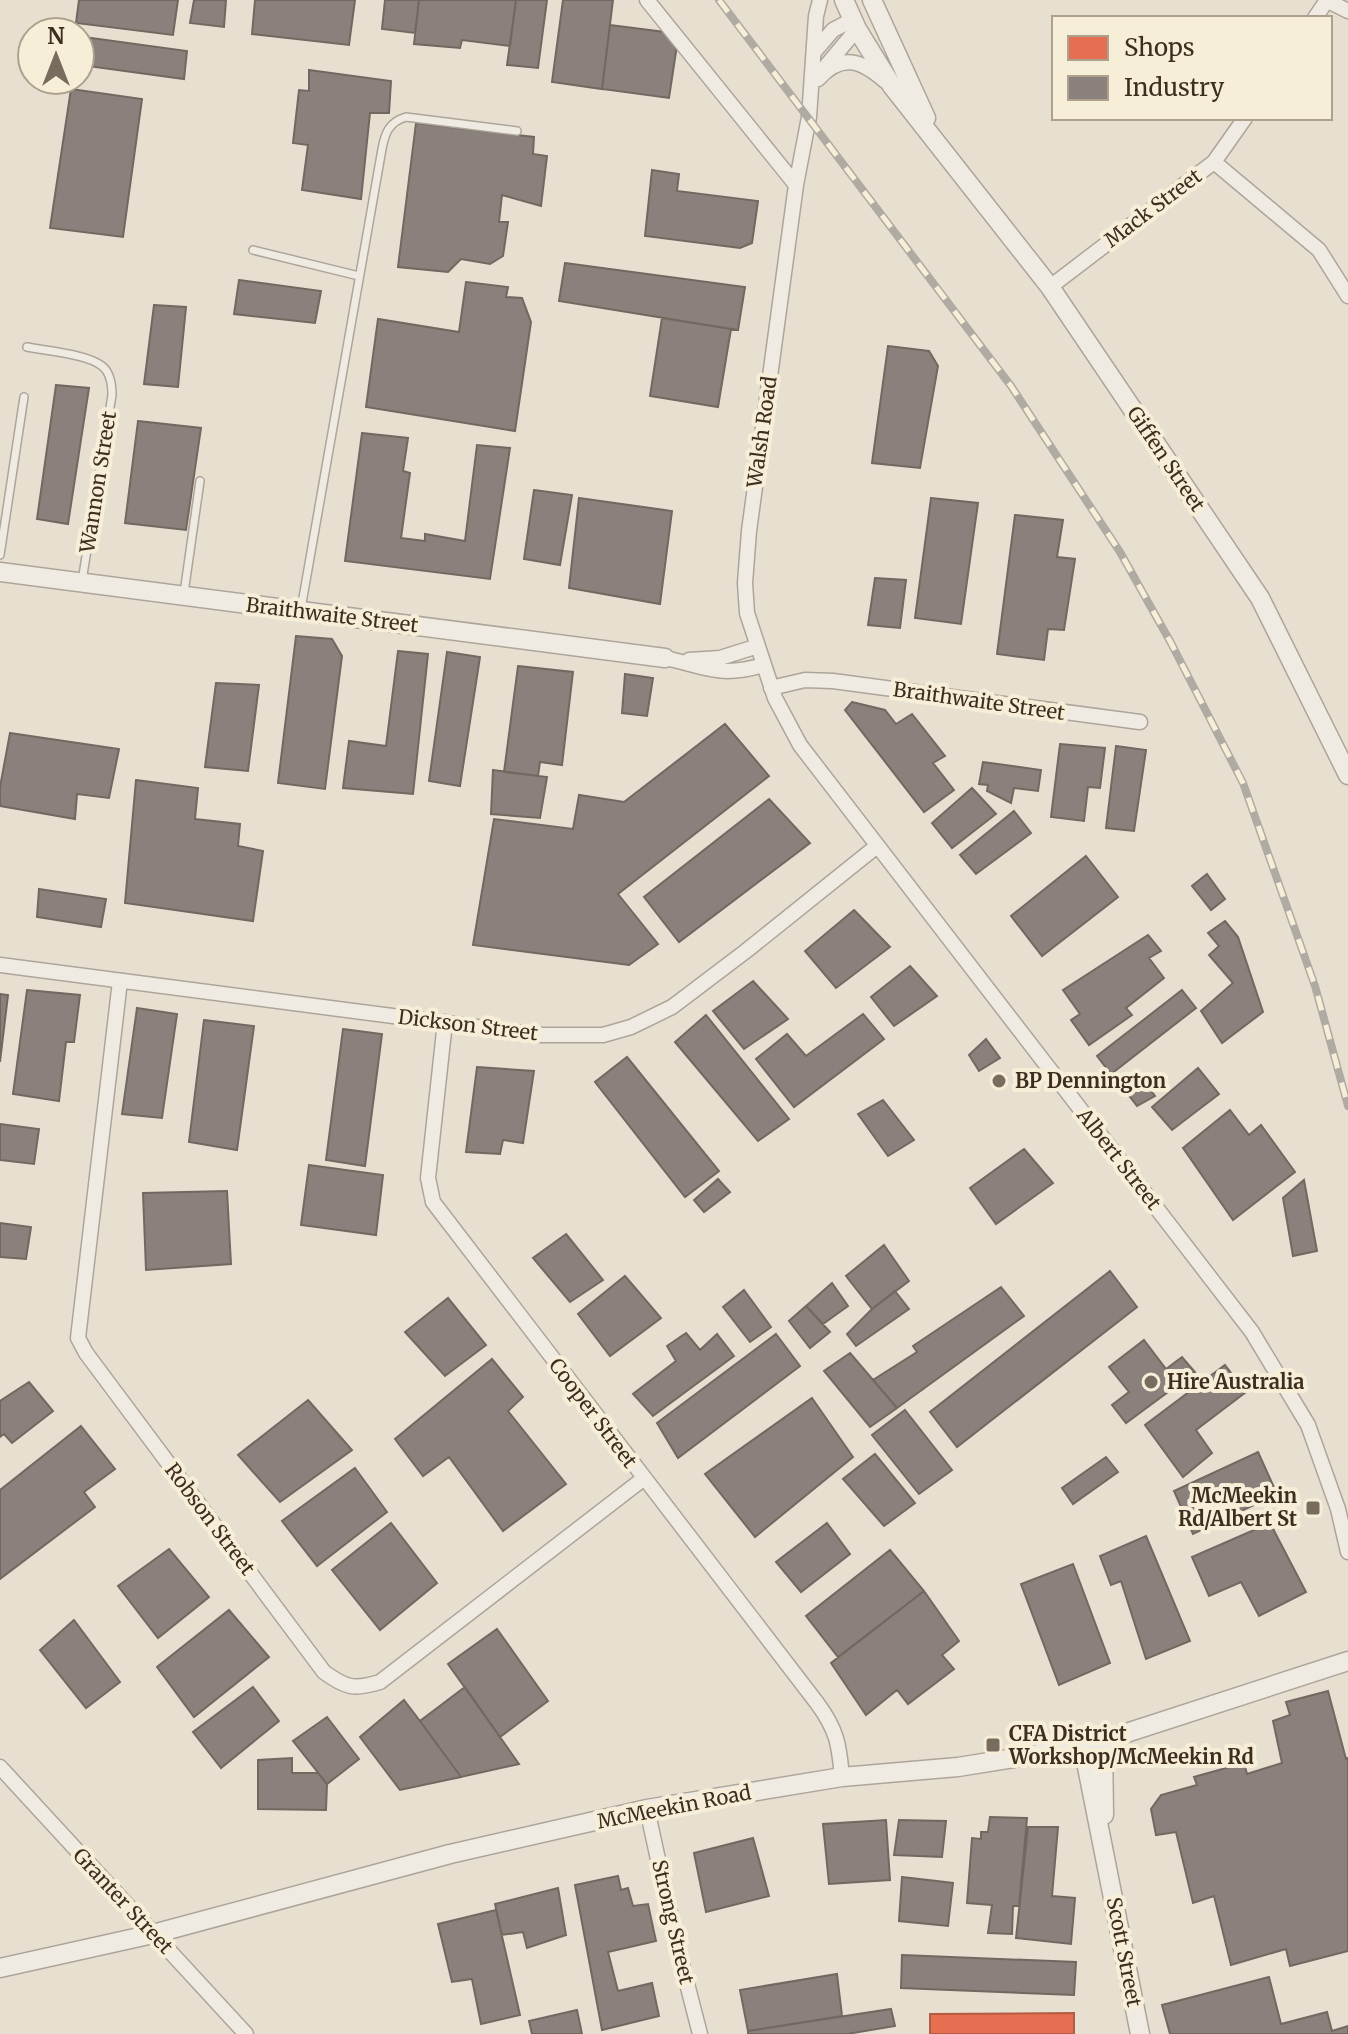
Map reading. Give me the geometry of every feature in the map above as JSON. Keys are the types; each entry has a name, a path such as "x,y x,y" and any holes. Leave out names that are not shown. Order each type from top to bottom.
{"street":[{"path":"647,0 796,185"},
{"name":"Walsh Road","path":"768,677 747,613 745,583 749,531 796,185 815,85 816,16 820,0"},
{"path":"814,55 833,30 855,25 844,0"},
{"path":"1327,0 1348,11"},
{"name":"Giffen Street","path":"953,162 925,116 874,6 855,25 892,86 1050,287 1260,598 1341,746 1348,775"},
{"name":"Walsh Road","path":"815,85 827,61 855,25"},
{"path":"815,85 836,65 851,62 867,66 892,86"},
{"name":"Mack Street","path":"1050,287 1214,162 1244,120"},
{"path":"1214,162 1319,250 1348,296"},
{"name":"Braithwaite Street","path":"0,572 665,658 720,658 758,646"},
{"name":"Braithwaite Street","path":"665,658 723,673 833,681 1140,722"},
{"name":"Albert Street","path":"768,677 782,715 800,745 1252,1332 1308,1425 1348,1548"},
{"name":"Dickson Street","path":"0,965 539,1035 603,1035 631,1027 672,1007 877,846"},
{"name":"Robson Street","path":"120,981 78,1338 86,1353 324,1672 340,1683 359,1688 380,1682 643,1479"},
{"name":"Cooper Street","path":"445,1022 428,1178 433,1202 833,1725 840,1749 842,1777"},
{"name":"McMeekin Road","path":"0,1968 153,1934 450,1854 647,1809 842,1777 958,1767 1083,1747 1348,1661"},
{"name":"Scott Street","path":"1103,1742 1107,1870"},
{"name":"Scott Street","path":"1083,1747 1140,2034"},
{"name":"Granter Street","path":"0,1767 246,2034"},
{"name":"Strong Street","path":"647,1809 700,2034"}],"lane":[{"path":"301,611 384,138 389,126 406,117 517,131"},
{"path":"253,250 359,276"},
{"name":"Wannon Street","path":"27,347 91,360 101,365 111,384 112,395 82,583"},
{"path":"0,555 24,397"},
{"path":"183,596 200,481"}],"building: Shops":[{"path":"1074,2013 1074,2034 930,2034 930,2014"}],"building: Industry":[{"path":"79,0 178,0 173,35 96,25 96,16 77,16"},
{"path":"194,0 226,0 224,27 190,23"},
{"path":"255,0 355,0 349,45 252,34"},
{"path":"385,0 419,0 415,33 382,29"},
{"path":"419,0 516,0 510,46 462,40 460,48 414,44"},
{"path":"516,0 547,0 538,68 507,65"},
{"path":"563,0 613,0 602,89 552,82"},
{"path":"610,25 665,32 677,45 669,98 602,89"},
{"path":"96,39 187,51 184,79 96,67"},
{"path":"309,70 391,81 389,113 370,113 361,199 302,190 308,145 293,143 299,90 309,91"},
{"path":"96,93 142,99 123,237 50,228 70,96 96,96"},
{"path":"416,123 534,137 533,154 547,156 541,206 502,195 499,222 508,222 503,256 490,264 461,259 448,272 398,267"},
{"path":"652,170 679,174 677,191 758,201 752,243 740,248 645,236"},
{"path":"565,263 745,287 738,330 559,301"},
{"path":"239,280 321,291 315,323 234,314"},
{"path":"466,282 508,287 506,297 522,298 531,322 515,431 366,407 378,319 459,332"},
{"path":"154,305 186,307 178,387 144,384"},
{"path":"662,318 731,329 718,407 650,396"},
{"path":"888,346 929,351 938,366 920,468 872,463"},
{"path":"56,385 89,388 68,524 37,519"},
{"path":"138,421 201,428 186,530 125,523"},
{"path":"362,433 408,438 403,471 410,473 401,538 425,541 425,534 465,541 477,445 510,448 490,579 345,561"},
{"path":"534,490 572,495 560,565 524,559"},
{"path":"579,498 672,511 660,604 569,588"},
{"path":"931,498 978,503 961,624 915,618"},
{"path":"1015,515 1063,520 1057,557 1075,559 1064,630 1048,629 1044,660 997,654"},
{"path":"875,578 906,580 900,628 868,625"},
{"path":"296,636 332,639 342,656 325,789 278,783"},
{"path":"398,651 428,654 413,794 343,788 349,741 386,746"},
{"path":"447,652 480,657 460,786 429,781"},
{"path":"518,666 573,672 562,765 540,762 538,776 504,772"},
{"path":"625,674 653,678 647,716 622,713"},
{"path":"216,683 259,685 248,771 205,767"},
{"path":"852,702 885,710 896,724 912,714 945,756 933,763 954,790 924,812 845,710"},
{"path":"725,724 769,776 618,894 658,944 629,965 473,945 494,819 573,829 579,795 624,802"},
{"path":"10,733 119,749 109,798 77,794 75,819 0,806 0,787"},
{"path":"1060,744 1105,748 1100,788 1088,787 1084,821 1051,817"},
{"path":"1116,746 1146,750 1134,831 1106,828"},
{"path":"983,762 1041,770 1038,791 1014,788 1011,803 987,791 988,785 979,784"},
{"path":"493,770 547,777 540,818 491,814"},
{"path":"136,780 198,788 195,819 240,824 238,846 263,851 253,921 125,903"},
{"path":"972,788 996,814 952,848 932,823"},
{"path":"769,799 810,843 679,942 644,897"},
{"path":"1014,811 1031,833 976,874 960,855"},
{"path":"1086,856 1118,897 1042,956 1011,916"},
{"path":"1207,874 1225,899 1211,910 1192,886"},
{"path":"39,889 106,899 101,927 37,917"},
{"path":"854,910 890,947 836,988 805,951"},
{"path":"1225,921 1238,937 1263,1012 1222,1043 1201,1011 1233,983 1209,955 1219,946 1208,933"},
{"path":"1148,935 1161,951 1149,958 1164,978 1126,1008 1132,1015 1089,1045 1071,1020 1080,1014 1063,990"},
{"path":"910,966 937,996 894,1026 871,997"},
{"path":"753,981 788,1019 744,1049 713,1011"},
{"path":"27,990 80,995 74,1042 66,1042 59,1101 13,1094"},
{"path":"1182,990 1196,1008 1111,1074 1097,1056"},
{"path":"0,994 8,995 0,1062"},
{"path":"137,1008 177,1014 162,1118 122,1114"},
{"path":"863,1014 884,1039 794,1107 756,1059 787,1034 806,1056"},
{"path":"706,1015 789,1119 758,1141 675,1042"},
{"path":"204,1020 254,1026 237,1150 189,1142"},
{"path":"343,1029 382,1034 365,1166 326,1160"},
{"path":"986,1039 1000,1058 979,1071 969,1055"},
{"path":"627,1057 719,1171 685,1197 595,1082"},
{"path":"477,1067 534,1071 523,1143 503,1140 500,1154 466,1152"},
{"path":"1198,1068 1219,1094 1172,1130 1152,1107"},
{"path":"1137,1073 1155,1096 1137,1106 1120,1084"},
{"path":"883,1100 914,1140 888,1156 858,1114"},
{"path":"1230,1110 1249,1135 1261,1125 1295,1172 1233,1220 1183,1148"},
{"path":"0,1124 39,1129 34,1164 0,1160"},
{"path":"1024,1149 1053,1183 996,1224 970,1188"},
{"path":"309,1165 383,1175 376,1235 301,1225"},
{"path":"718,1179 730,1192 704,1212 694,1200"},
{"path":"1304,1180 1317,1251 1293,1256 1283,1198"},
{"path":"227,1191 231,1264 146,1270 143,1193"},
{"path":"0,1223 31,1227 26,1259 0,1257"},
{"path":"566,1234 603,1280 570,1302 533,1258"},
{"path":"884,1245 909,1281 872,1309 846,1276"},
{"path":"1110,1271 1137,1307 957,1447 930,1412"},
{"path":"625,1276 661,1318 610,1356 578,1314"},
{"path":"832,1283 848,1306 823,1324 806,1306"},
{"path":"1001,1287 1024,1316 897,1408 873,1380 917,1352 913,1346"},
{"path":"744,1290 771,1327 750,1342 723,1307"},
{"path":"895,1291 909,1309 856,1346 847,1334"},
{"path":"448,1298 486,1345 445,1376 405,1332"},
{"path":"806,1306 830,1332 810,1348 789,1321"},
{"path":"686,1333 700,1350 717,1334 734,1356 653,1416 633,1394 676,1361 667,1346"},
{"path":"776,1334 800,1366 678,1458 657,1423"},
{"name":"Hire Australia","path":"1144,1340 1166,1369 1182,1357 1195,1372 1126,1423 1112,1405 1129,1392 1109,1367"},
{"path":"850,1353 897,1408 870,1427 824,1371"},
{"path":"492,1359 523,1397 508,1411 566,1484 503,1531 449,1457 423,1476 395,1439"},
{"path":"1225,1365 1246,1392 1196,1430 1212,1453 1183,1477 1145,1425"},
{"path":"29,1382 53,1411 12,1443 4,1434 0,1437 0,1401"},
{"path":"812,1398 853,1457 755,1537 705,1474"},
{"path":"308,1400 352,1450 280,1502 238,1455"},
{"path":"905,1410 952,1470 919,1494 872,1435"},
{"path":"81,1426 115,1469 84,1492 95,1507 0,1579 0,1490"},
{"path":"1258,1452 1277,1494 1193,1534 1174,1491"},
{"path":"875,1454 915,1503 884,1526 843,1479"},
{"path":"1106,1457 1118,1472 1073,1504 1062,1488"},
{"path":"355,1468 387,1512 317,1566 282,1521"},
{"path":"391,1523 437,1583 380,1630 332,1570"},
{"path":"827,1523 850,1554 801,1592 776,1562"},
{"path":"1270,1523 1306,1592 1259,1616 1241,1582 1209,1596 1192,1557"},
{"path":"1146,1536 1190,1641 1146,1659 1121,1581 1111,1585 1100,1556"},
{"path":"169,1549 209,1597 158,1638 118,1586"},
{"path":"890,1550 924,1591 838,1657 806,1616"},
{"path":"1073,1564 1110,1663 1059,1685 1021,1584"},
{"path":"924,1591 959,1641 942,1655 954,1669 908,1704 897,1690 866,1715 831,1663"},
{"path":"229,1610 269,1657 194,1717 157,1667"},
{"path":"74,1620 120,1682 86,1708 40,1650"},
{"path":"497,1629 548,1701 500,1737 448,1664"},
{"path":"253,1687 279,1721 221,1768 193,1732"},
{"path":"465,1687 519,1764 461,1777 420,1721"},
{"path":"1328,1691 1348,1758 1348,1951 1290,1966 1286,1949 1231,1965 1214,1896 1193,1903 1176,1832 1156,1835 1151,1809 1161,1795 1197,1785 1194,1777 1244,1763 1247,1774 1282,1763 1273,1721 1290,1715 1286,1702"},
{"path":"404,1700 461,1777 400,1790 360,1737"},
{"path":"327,1717 359,1759 327,1784 293,1741"},
{"path":"292,1758 292,1773 318,1773 327,1784 326,1810 258,1809 258,1760"},
{"path":"990,1817 1027,1818 1019,1906 1013,1906 1012,1934 988,1933 992,1905 967,1903 972,1838 981,1839 981,1832 988,1832"},
{"path":"886,1820 890,1880 829,1884 823,1824"},
{"path":"899,1820 946,1821 942,1857 894,1855"},
{"path":"1028,1827 1058,1827 1052,1896 1075,1898 1071,1944 1016,1938"},
{"path":"753,1838 769,1896 706,1912 694,1853"},
{"path":"618,1876 621,1890 628,1888 633,1906 648,1904 656,1941 608,1952 618,1991 652,1983 659,2016 602,2030 575,1885"},
{"path":"902,1877 953,1883 948,1926 899,1921"},
{"path":"558,1888 566,1935 527,1948 523,1932 502,1935 495,1904"},
{"path":"496,1910 520,2015 481,2024 472,1979 452,1982 438,1924"},
{"path":"902,1955 1076,1962 1074,1995 901,1988"},
{"path":"837,1974 842,2016 748,2031 740,1990"},
{"path":"1269,1977 1281,2024 1327,2012 1332,2031 1348,2026 1348,2034 1170,2034 1162,2005"},
{"path":"891,2009 895,2026 847,2034 748,2034 748,2031"},
{"path":"577,2010 582,2034 532,2034 529,2021"}],"railway":[{"path":"719,0 1011,386 1120,552 1243,783 1315,986 1348,1106"}],"place":[{"name":"BP Dennington","path":"999,1081"},
{"name":"Hire Australia","path":"1151,1382"},
{"name":"McMeekin Rd/Albert St","path":"1313,1508"},
{"name":"CFA District Workshop/McMeekin Rd","path":"993,1745"}]}
